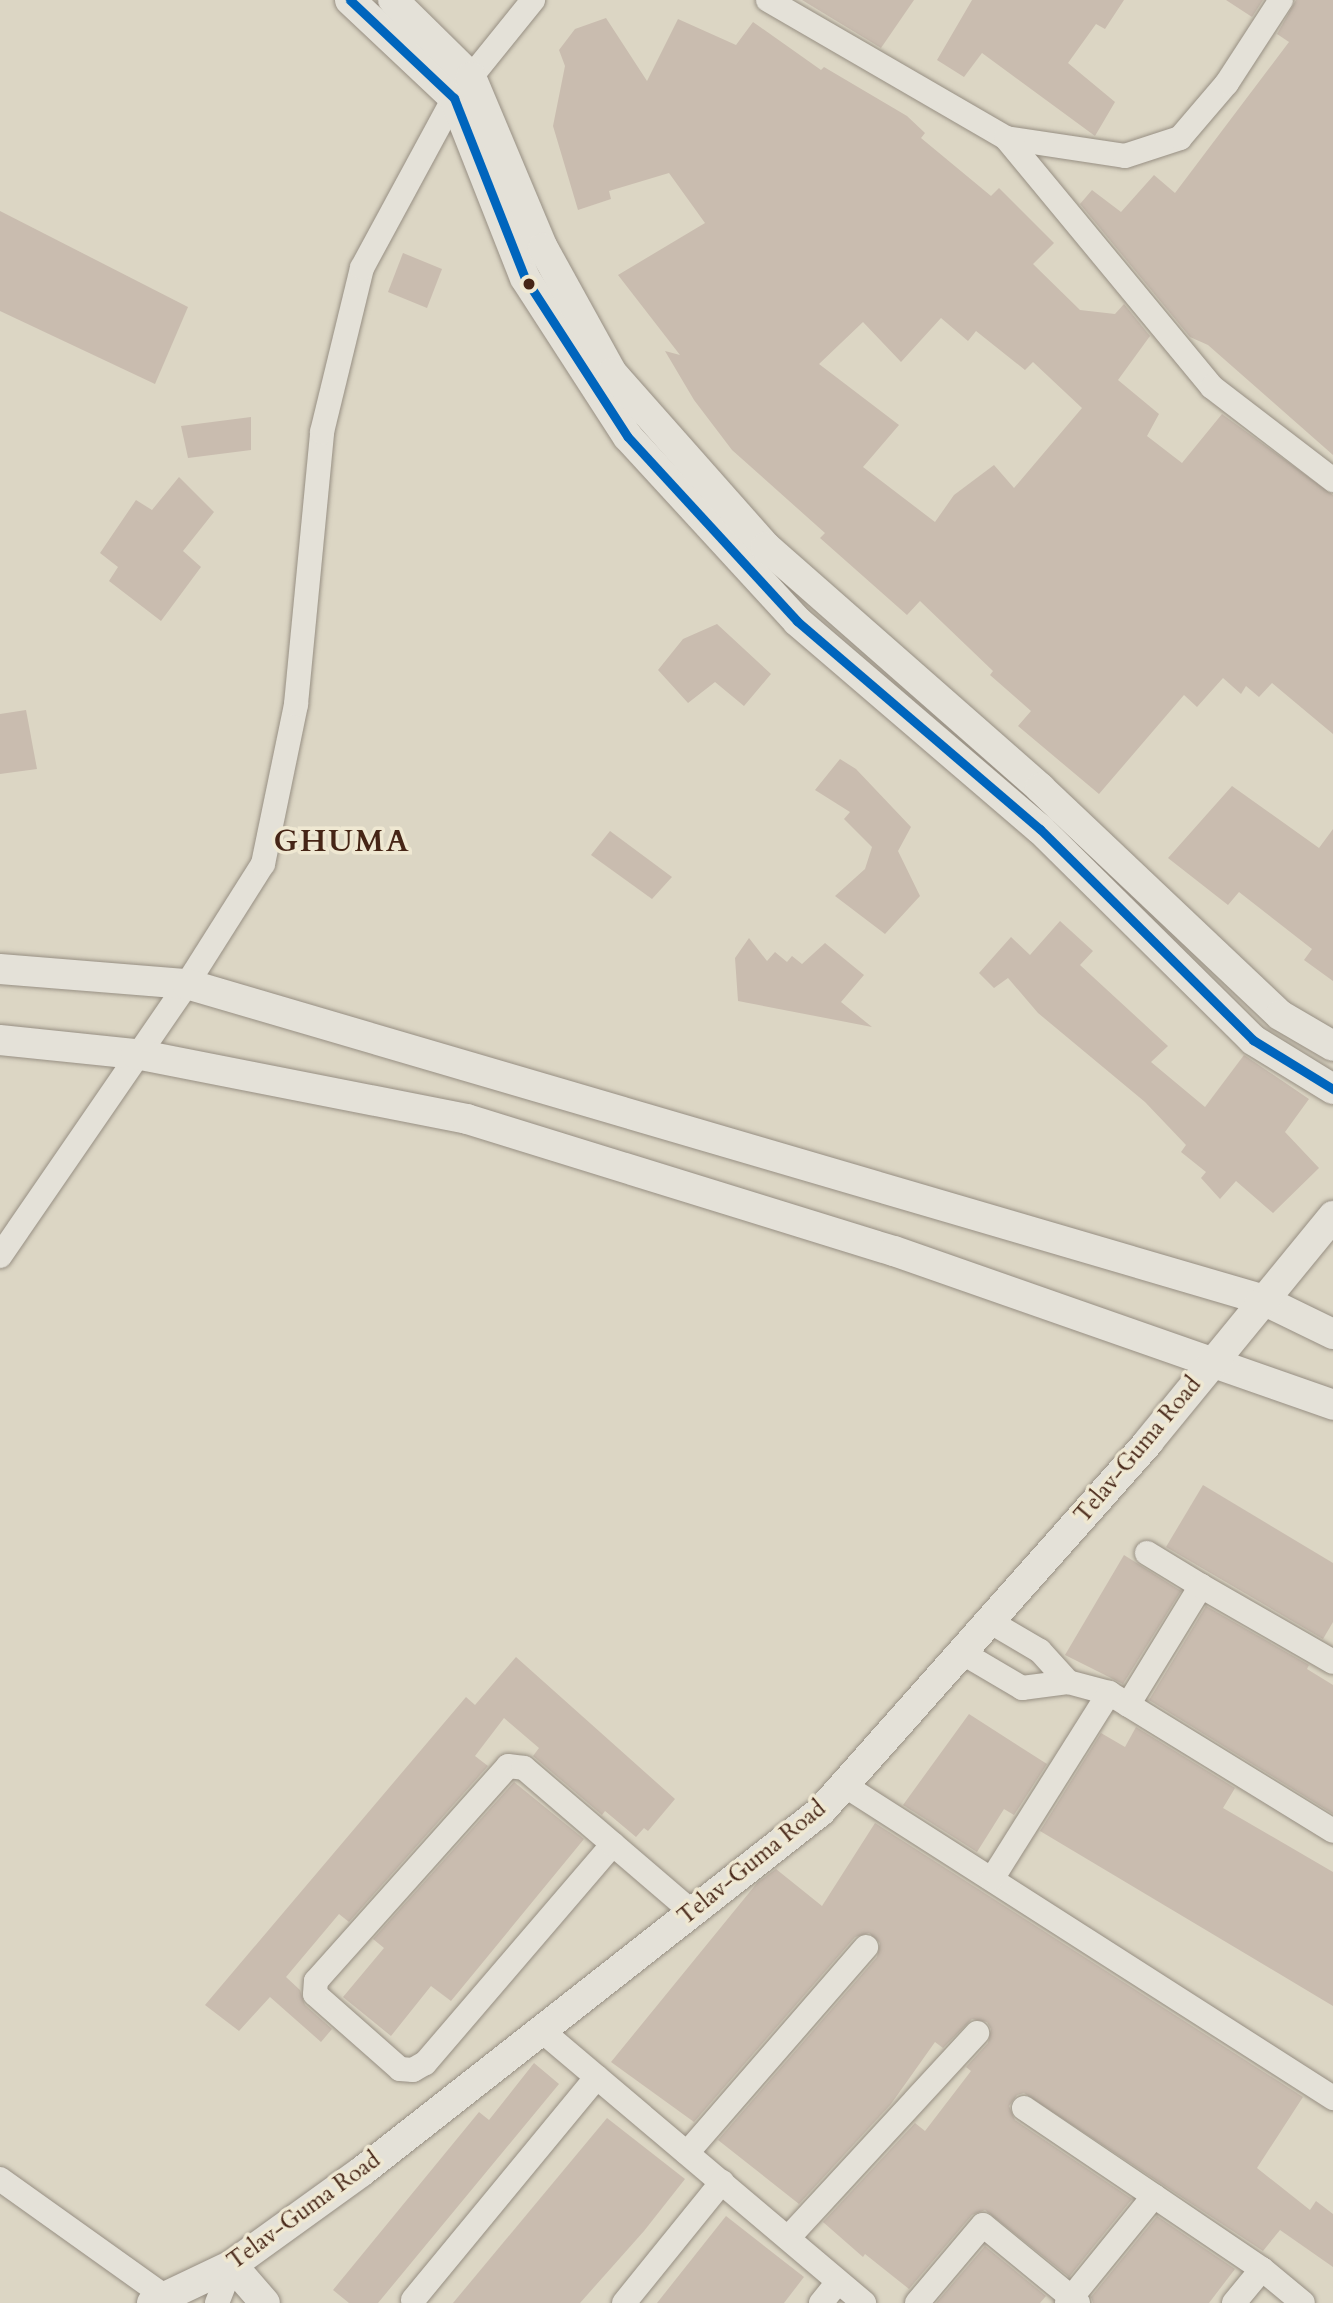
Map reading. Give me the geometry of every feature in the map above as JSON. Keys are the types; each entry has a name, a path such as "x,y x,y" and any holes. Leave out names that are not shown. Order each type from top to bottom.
{"street":[{"path":"351,0 463,88"},
{"path":"393,0 463,88 525,278 602,379 766,547 1040,788 1280,1015 1333,1046"},
{"path":"0,1256 136,1054 187,984 263,864 296,704 322,432 362,268 463,88 533,0"},
{"path":"768,0 1006,138 1212,387 1333,480"},
{"path":"1006,138 1125,156 1180,138 1227,83 1281,0"},
{"path":"602,379 628,437 797,621 1040,829 1254,1040 1333,1089"},
{"path":"0,969 187,984 1261,1299 1333,1334"},
{"path":"0,1041 136,1054 467,1119 894,1251 1213,1360 1333,1405"},
{"name":"Telav-Guma Road","path":"158,2300 232,2265 361,2172 821,1811 1149,1441 1261,1299 1333,1216"},
{"path":"1147,1553 1333,1662"},
{"path":"992,1879 1201,1586"},
{"path":"989,1621 1040,1651 1068,1682"},
{"path":"961,1652 1022,1688 1068,1682 1118,1699 1333,1831"},
{"path":"613,1844 425,2063 413,2070 400,2069 315,1994 316,1981 508,1766 524,1768 613,1844 692,1912"},
{"path":"844,1785 1333,2098"},
{"path":"687,2153 866,1947"},
{"path":"541,2031 864,2303"},
{"path":"788,2238 977,2033"},
{"path":"413,2300 597,2077"},
{"path":"1024,2108 1262,2269 1303,2303"},
{"path":"0,2179 158,2300"},
{"path":"624,2303 722,2182"},
{"path":"916,2303 983,2225 1072,2301 1154,2196"},
{"path":"218,2303 232,2265 265,2303"},
{"path":"1234,2303 1262,2269"},
{"path":"821,2303 838,2281"}],"building":[{"path":"802,0 914,0 881,48"},
{"path":"972,0 1124,0 1105,29 1096,24 1068,63 1115,102 1095,136 982,53 964,77 937,60"},
{"path":"1226,0 1263,0 1252,17"},
{"path":"1296,0 1333,0 1333,455 1208,345 1190,337 1080,204 1092,190 1121,212 1154,175 1175,193 1289,42 1277,34"},
{"path":"606,18 647,81 678,19 736,45 753,22 821,70 824,67 907,116 925,133 921,138 991,196 999,188 1054,243 1033,264 1080,310 1115,314 1124,304 1150,336 1118,380 1159,414 1147,436 1182,463 1222,414 1333,495 1333,734 1272,683 1259,697 1246,686 1241,694 1223,678 1197,707 1184,695 1099,794 1018,726 1031,711 990,675 993,671 920,601 907,615 820,538 825,533 732,450 694,400 665,351 680,355 618,275 705,223 669,173 609,191 611,199 578,210 553,126 565,66 559,50 575,29","holes":["941,318 968,341 976,331 1025,370 1033,362 1082,408 1014,488 994,465 954,495 935,522 863,467 899,425 819,364 863,322 901,362"]},
{"path":"0,211 188,307 155,384 0,311"},
{"path":"403,253 442,269 427,308 388,292"},
{"path":"251,417 251,450 188,458 181,426"},
{"path":"179,477 214,512 183,551 201,567 161,621 109,581 118,567 100,553 136,500 152,510"},
{"path":"717,624 771,674 744,706 715,682 688,703 658,670 683,639"},
{"path":"26,710 37,769 0,774 0,714"},
{"path":"840,759 856,769 911,827 898,851 920,896 885,934 835,896 865,869 872,847 844,819 850,812 815,790"},
{"path":"1232,786 1319,848 1333,829 1333,981 1304,960 1312,949 1239,892 1228,905 1168,858"},
{"path":"610,831 672,877 652,899 591,855"},
{"path":"1060,921 1093,951 1080,965 1168,1046 1151,1062 1205,1107 1244,1055 1309,1099 1285,1132 1319,1168 1273,1213 1236,1181 1220,1199 1201,1178 1206,1172 1181,1152 1186,1145 1145,1102 1038,1013 1008,978 994,988 979,973 1011,937 1030,955"},
{"path":"749,938 767,961 775,952 787,962 792,956 802,964 825,943 864,975 841,1002 872,1027 738,1001 735,958"},
{"path":"1203,1485 1333,1563 1333,1622 1323,1639 1166,1547"},
{"path":"1124,1555 1181,1591 1123,1684 1065,1655"},
{"path":"1206,1606 1309,1665 1307,1669 1333,1685 1333,1814 1149,1700"},
{"path":"516,1657 675,1799 648,1831 644,1828 636,1837 605,1811 602,1815 533,1756 539,1748 504,1718 475,1756 488,1766 349,1922 339,1914 286,1977 300,1990 305,2005 332,2029 321,2042 270,1997 239,2031 205,2005 466,1697 475,1705"},
{"path":"969,1714 1047,1764 1014,1815 1004,1809 977,1852 903,1805"},
{"path":"1136,1727 1235,1788 1223,1808 1333,1872 1333,2006 1040,1831 1101,1733 1125,1747"},
{"path":"514,1782 584,1839 451,2001 431,1986 391,2036 343,1997 384,1948 373,1939"},
{"path":"875,1823 1303,2097 1257,2168 1310,2210 1316,2201 1333,2214 1333,2267 1280,2230 1263,2251 1024,2093 1017,2095 1009,2106 1015,2120 1132,2199 1069,2277 985,2210 972,2215 909,2289 865,2254 863,2257 823,2222 915,2123 925,2131 971,2071 966,2067 988,2043 991,2029 987,2022 972,2019 943,2048 935,2042 891,2104 799,2204 718,2140 877,1957 880,1943 869,1933 855,1937 694,2122 611,2062 757,1883 776,1869 822,1906"},
{"path":"534,2063 559,2084 378,2303 349,2303 333,2290 479,2112 489,2120"},
{"path":"607,2118 685,2179 644,2231 580,2303 453,2303"},
{"path":"726,2216 804,2277 784,2303 657,2303"},
{"path":"1157,2216 1235,2269 1209,2303 1093,2303 1091,2297"},
{"path":"985,2246 1046,2296 1040,2303 936,2303"}],"transit line":[{"path":"350,0 454,98 525,278 628,437 797,621 1040,829 1253,1040 1333,1089"}],"district":[{"name":"GHUMA","path":"342,842"}]}
